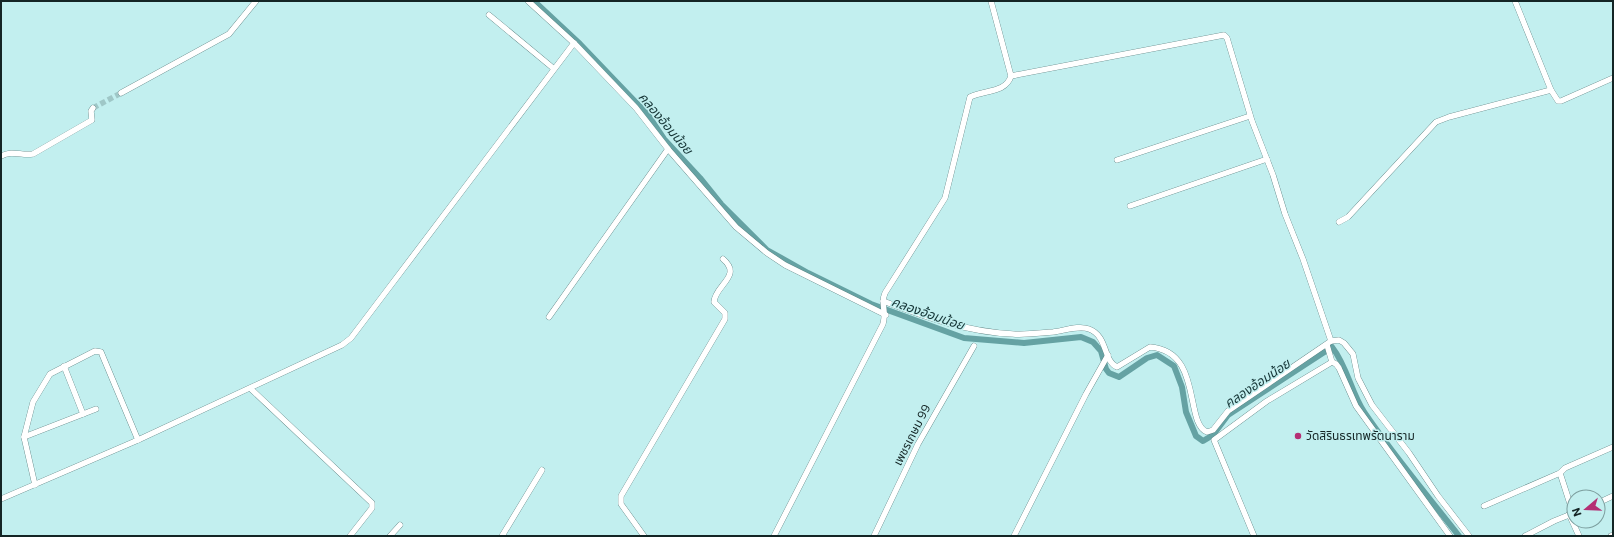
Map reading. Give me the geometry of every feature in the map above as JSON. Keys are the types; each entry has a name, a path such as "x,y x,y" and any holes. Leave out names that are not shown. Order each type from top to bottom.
{"street":[{"path":"121,93 229,34 256,1"},
{"path":"528,1 574,42 636,108 668,149 732,223 767,253 785,265 886,314"},
{"path":"774,536 876,338 886,314 883,302 888,288 945,198 970,97 1004,87 1008,84 1011,76 992,1"},
{"path":"1515,1 1551,90 1558,101 1562,101 1613,78"},
{"path":"489,15 553,68"},
{"path":"1011,76 1224,35 1250,116 1267,160 1285,214 1303,259 1331,343 1331,360"},
{"path":"1,499 138,440 326,354 351,338 574,42"},
{"path":"1339,222 1348,216 1436,122 1449,117 1551,90"},
{"path":"1,156 11,152 27,155 33,154 92,120 91,111 93,108"},
{"path":"1118,160 1250,116"},
{"path":"549,317 668,149"},
{"path":"1130,206 1267,160"},
{"path":"644,536 621,504 621,496 725,319 725,313 714,302 730,272 729,266 722,259"},
{"path":"883,302 946,323 1013,334 1053,332 1083,328 1089,329 1100,337 1112,364 1117,367 1150,347 1165,351 1185,370 1196,413 1202,429 1207,432 1213,430 1228,411 1331,343 1344,343 1353,354 1358,378 1372,404 1410,453 1438,496 1469,536"},
{"name":"เพชรเกษม 99","path":"874,536 922,438 974,346"},
{"path":"35,485 24,437 33,402 50,374 95,351 101,352 138,440"},
{"path":"1014,536 1101,365 1108,356"},
{"path":"1254,536 1214,440 1267,401 1331,360"},
{"path":"1331,360 1339,368 1356,406 1371,430 1450,536"},
{"path":"64,366 83,414"},
{"path":"250,388 372,503 372,508 350,536"},
{"path":"24,437 96,409"},
{"path":"1484,506 1560,473 1564,468 1613,447"},
{"path":"502,536 542,470"},
{"path":"1560,473 1566,494"},
{"path":"1525,536 1566,517"},
{"path":"390,536 400,525"}],"waterway":[{"name":"คลองอ้อมน้อย","path":"534,1 580,44 648,115 664,139 700,178 721,204 767,250 808,273 871,304 964,338 1024,343 1081,337 1093,342 1101,351 1106,369 1109,373 1119,377 1147,358 1157,355 1174,366 1182,387 1186,412 1196,436 1203,441 1213,435 1228,415 1332,347 1342,362 1364,412 1398,459 1459,536"}],"tunnel":[{"path":"93,108 121,93"}],"place":[{"name":"วัดสิรินธรเทพรัตนาราม","path":"1298,436"}]}
